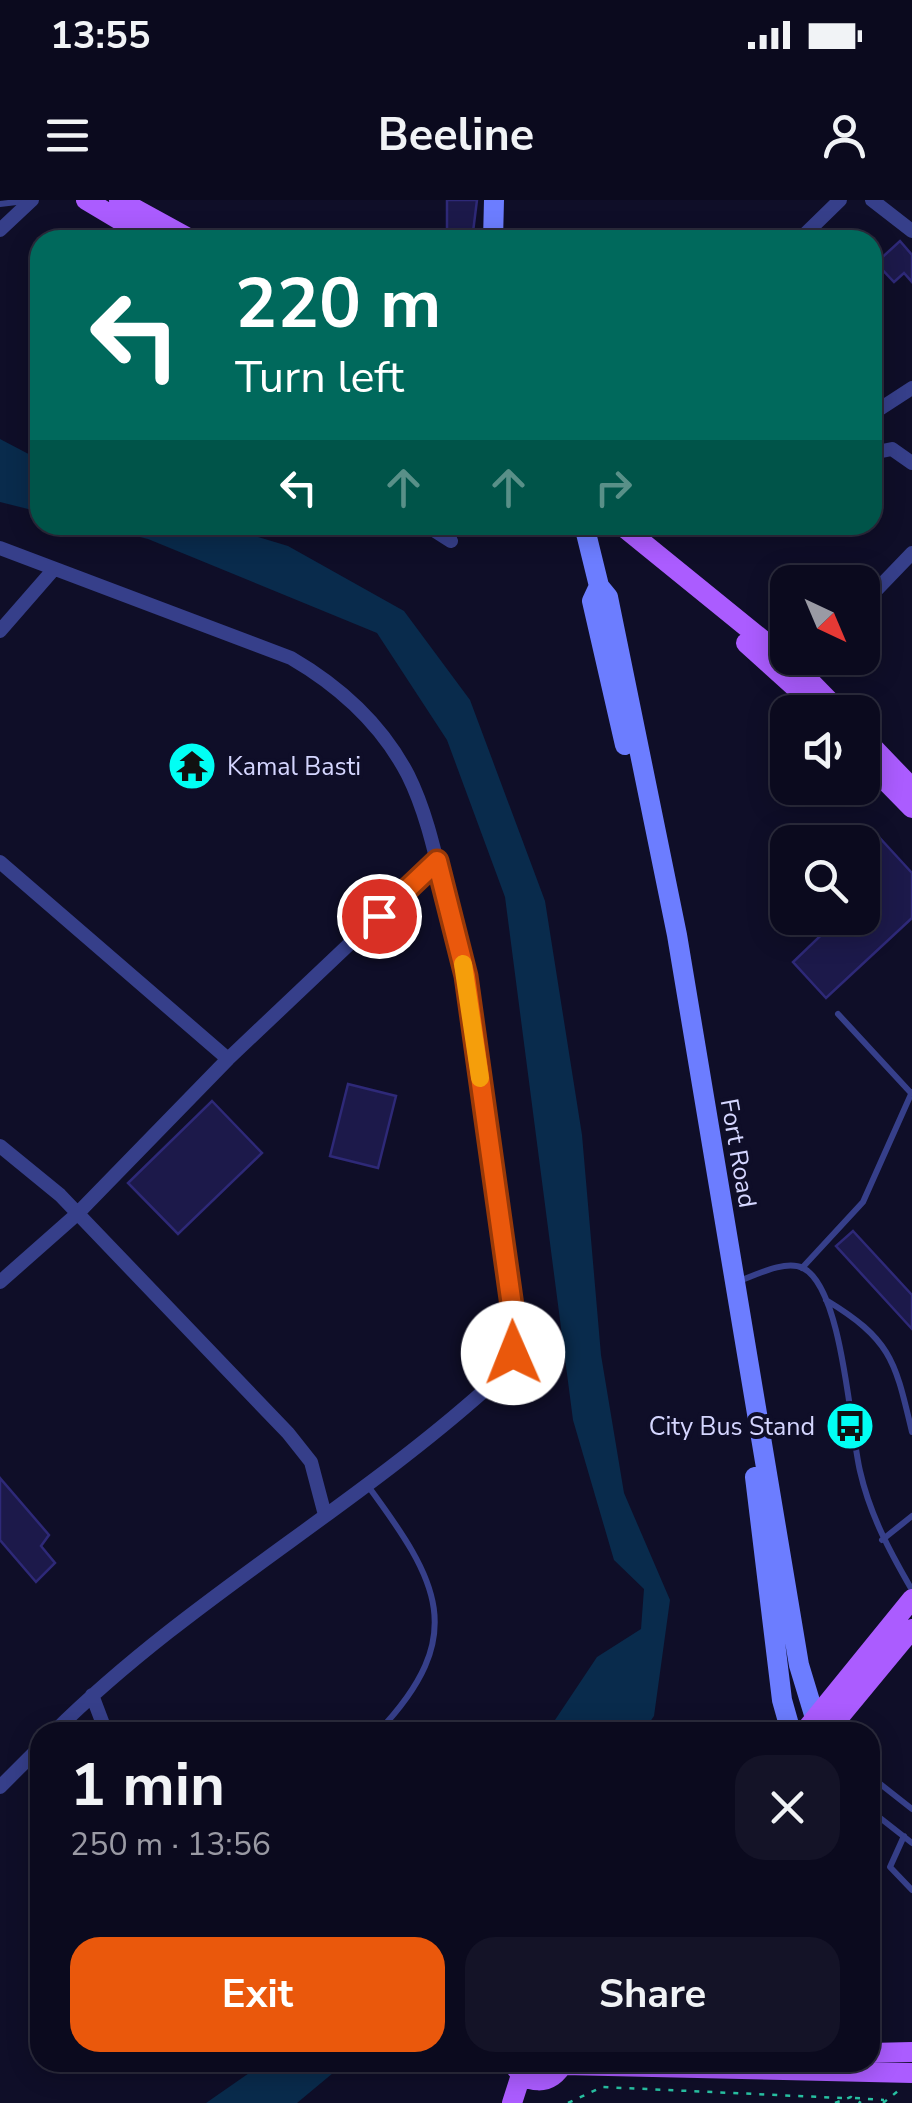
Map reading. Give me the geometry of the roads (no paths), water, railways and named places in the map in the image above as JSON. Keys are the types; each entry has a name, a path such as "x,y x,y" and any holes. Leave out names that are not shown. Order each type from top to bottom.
{"main road":[{"path":"86,200 136,230"},
{"path":"120,200 174,230"},
{"path":"492,230 494,200"},
{"name":"Fort Road","path":"586,535 599,586 592,601 654,877 799,1665 814,1722"},
{"path":"616,535 722,621 803,695"},
{"path":"634,535 770,638"},
{"path":"812,675 827,695"},
{"path":"880,755 912,788"},
{"path":"880,775 912,808"},
{"name":"Fort Road","path":"731,1285 782,1700 788,1722"},
{"path":"821,1722 912,1599"},
{"path":"823,1722 912,1628"},
{"path":"880,2053 912,2052"},
{"path":"512,2103 514,2072"},
{"path":"526,2072 545,2081"},
{"path":"537,2103 545,2081 555,2072"},
{"path":"873,2072 912,2073"}],"street":[{"path":"0,230 32,200"},
{"path":"808,230 840,200"},
{"path":"872,200 912,231"},
{"path":"882,408 912,388"},
{"path":"882,451 892,449 912,463"},
{"path":"442,535 451,541"},
{"path":"0,548 291,658 330,681 361,712 408,774 437,861 466,976 512,1306 513,1353 504,1371 486,1389 368,1486 224,1586 64,1722"},
{"path":"880,592 907,572 912,554"},
{"path":"0,631 54,569"},
{"path":"0,1282 77,1214 228,1060 437,861"},
{"path":"0,862 228,1060"},
{"path":"0,1146 77,1214 288,1433 311,1462 325,1515"},
{"path":"92,1695 102,1722"},
{"path":"0,1787 30,1764"}],"lane":[{"path":"0,204 32,200"},
{"path":"731,1285 765,1272 802,1268 863,1202 912,1092 838,1014"},
{"path":"802,1268 825,1300 842,1352 860,1471 882,1540 912,1590"},
{"path":"825,1300 865,1329 895,1362 912,1432"},
{"path":"368,1486 420,1558 434,1608 434,1638 426,1667 414,1691 387,1722"},
{"path":"882,1540 912,1516"},
{"path":"880,1784 912,1809"},
{"path":"880,1818 912,1843"},
{"path":"904,1836 890,1867 912,1890"}],"water":[{"path":"0,439 30,455 30,510 0,502"},
{"path":"132,535 252,535 288,546 404,611 470,700 545,901 582,1135 601,1355 624,1493 670,1600 654,1716 650,1722 554,1722 597,1657 641,1629 644,1589 614,1560 573,1420 505,897 447,740 377,633"},
{"path":"251,2072 334,2072 297,2103 206,2103"}],"place":[{"name":"Kamal Basti","path":"192,766"},
{"name":"City Bus Stand","path":"850,1426"}]}
